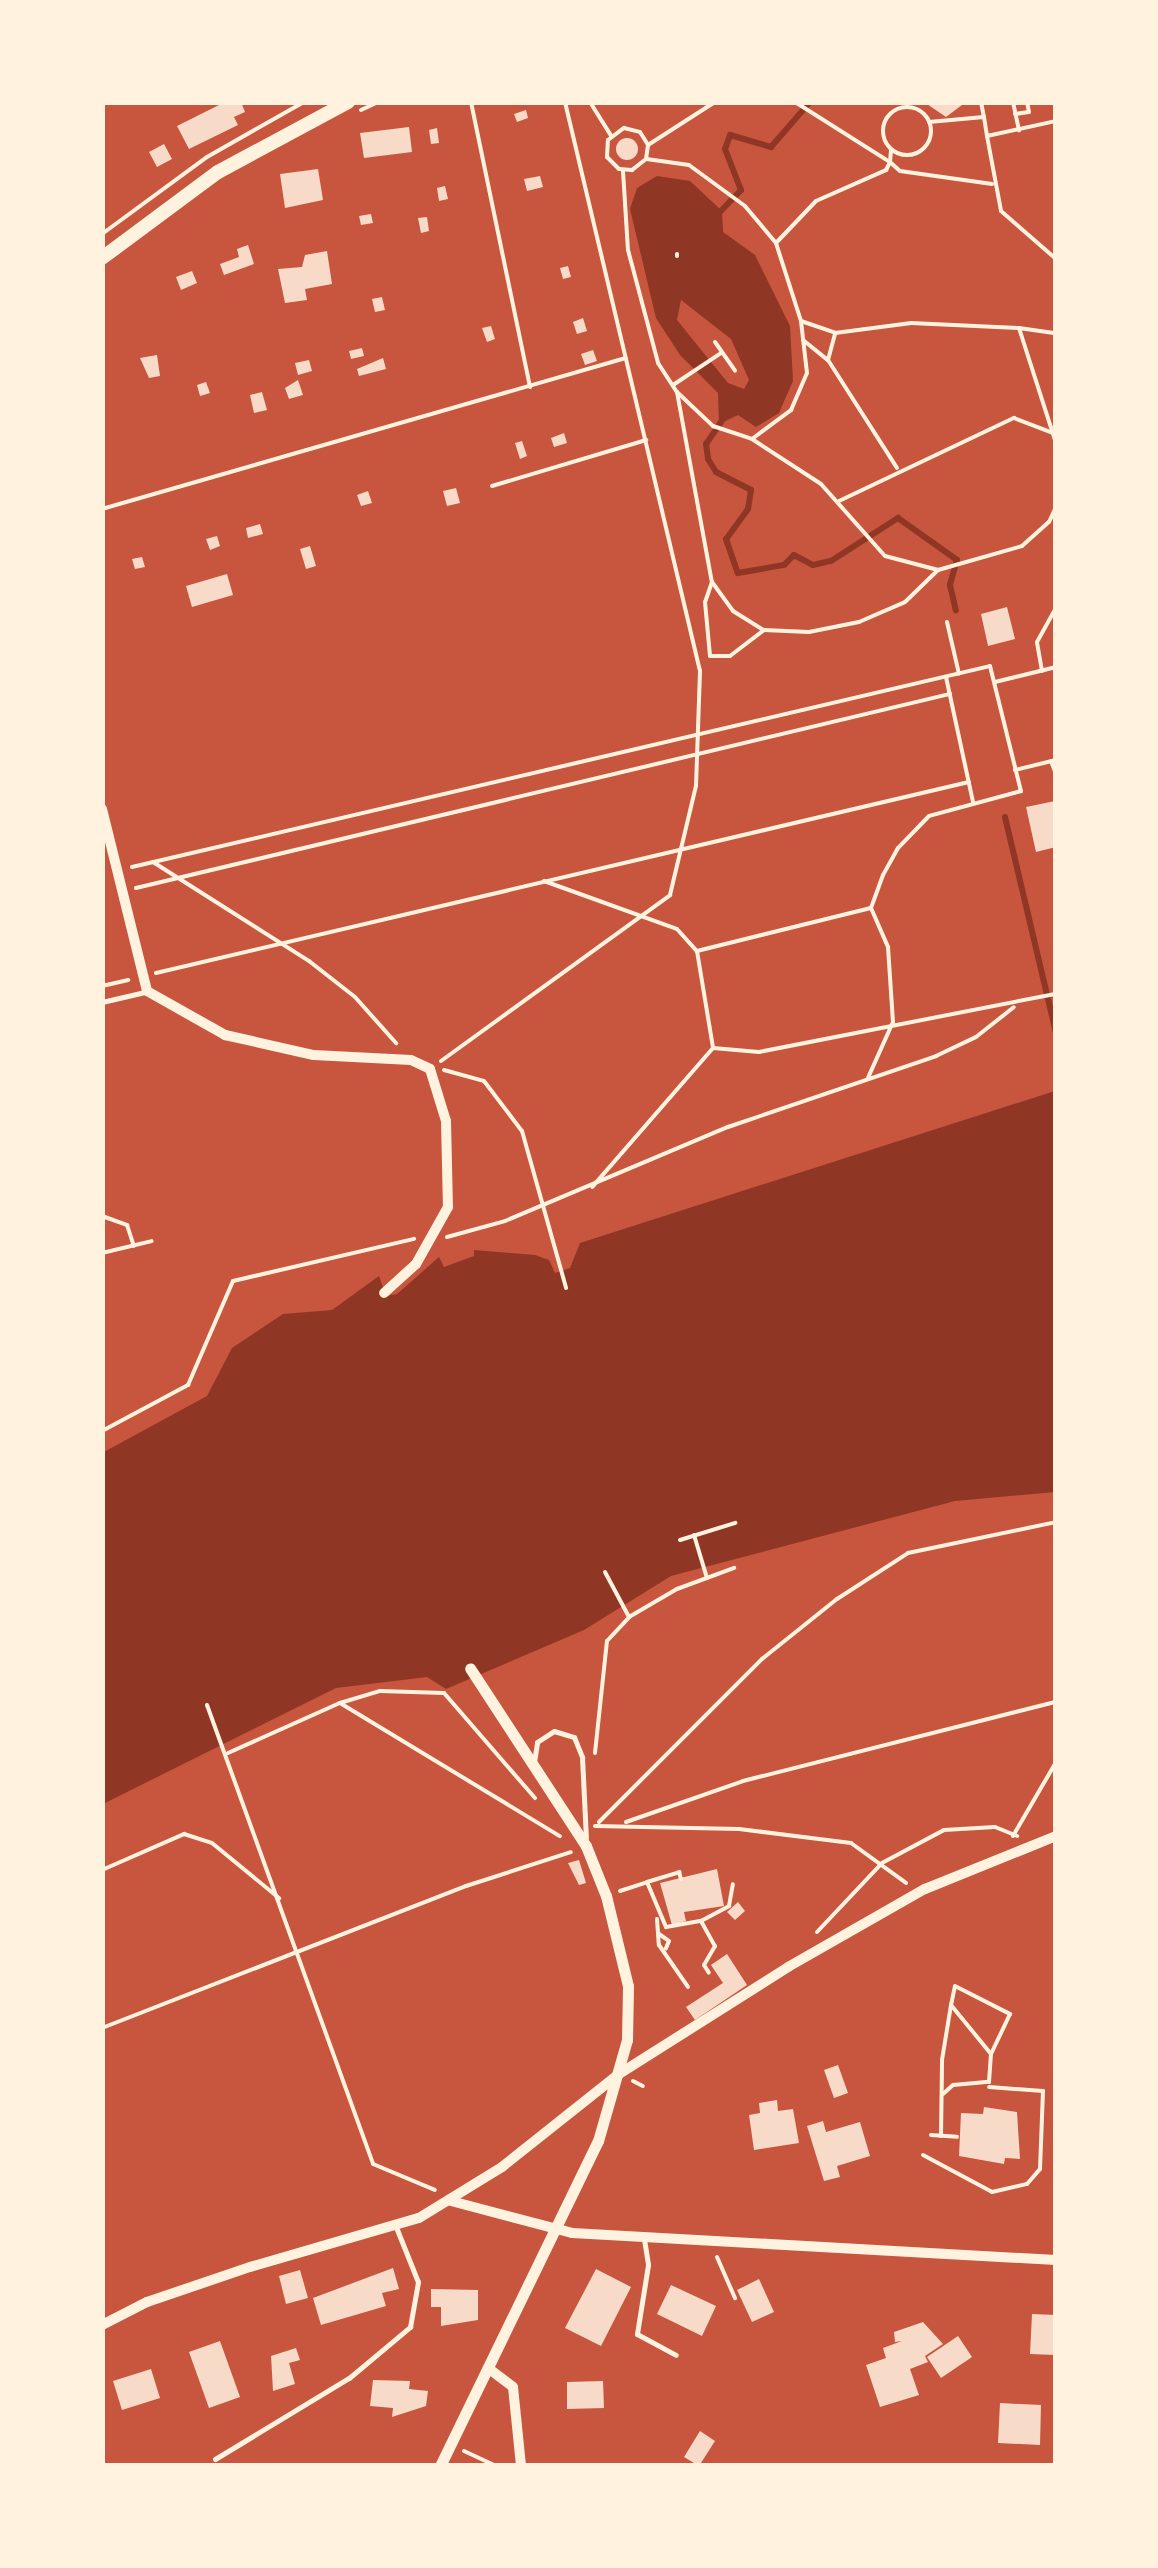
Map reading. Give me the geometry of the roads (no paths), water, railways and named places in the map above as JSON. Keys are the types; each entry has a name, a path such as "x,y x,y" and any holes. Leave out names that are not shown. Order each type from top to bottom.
{"main road":[{"path":"102,258 218,172 348,102"}],"street":[{"path":"102,809 148,991 183,1016 266,1046 411,1060 430,1069 446,1120 448,1207 437,1234 384,1293"},
{"path":"440,2466 598,2141 620,2074 628,1986 606,1896 586,1846 470,1668"},
{"path":"102,2326 164,2296 396,2225 451,2201 620,2074 925,1889 1056,1836"},
{"path":"451,2201 460,2209 557,2229 644,2239 1056,2260"},
{"path":"488,2368 513,2387 521,2466"}],"lane":[{"path":"102,1002 148,991"},
{"path":"534,1764 537,1742 554,1731 574,1738 582,1757 586,1846"},
{"path":"215,2459 349,2378 410,2327 418,2282 396,2225"},
{"path":"644,2239 648,2265 637,2334 676,2355"}],"waterway":[{"path":"716,216 741,190 725,149 730,135 771,147 810,102"},
{"path":"723,419 706,444 708,459 716,472 751,490 748,509 726,539 738,573 784,565 794,555 813,565 831,561 898,518 957,560 950,585 956,610"},
{"path":"1005,817 1056,1033"}]}
